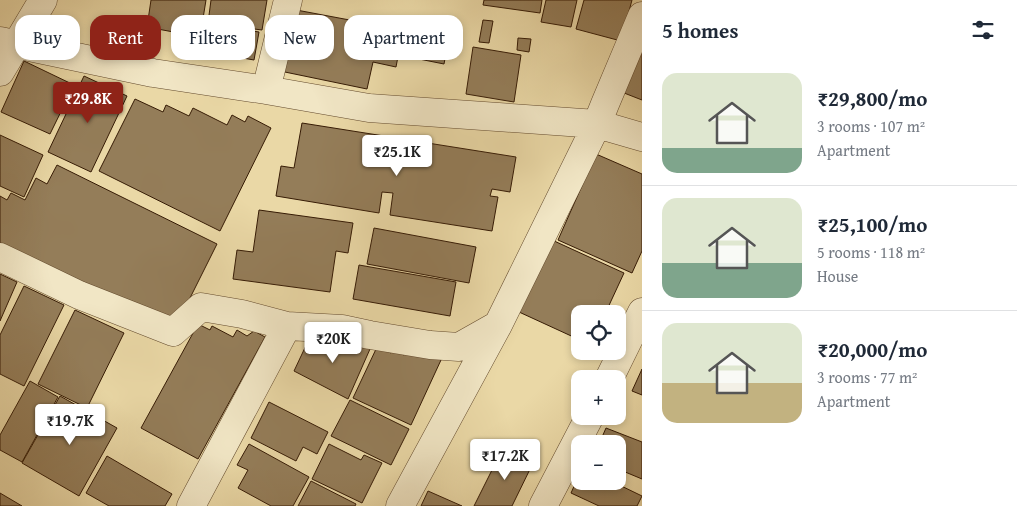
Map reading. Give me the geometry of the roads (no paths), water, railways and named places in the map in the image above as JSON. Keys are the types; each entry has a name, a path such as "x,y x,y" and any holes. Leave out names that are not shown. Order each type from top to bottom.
{"street":[{"path":"0,72 8,43 43,0"},
{"path":"266,90 288,0"},
{"path":"400,506 498,325 597,124 642,16"},
{"path":"8,43 153,73 369,108 597,124 642,137"},
{"path":"0,257 80,295 173,332 201,307 242,314 286,326 342,329 430,345 459,347 498,325"},
{"path":"613,370 642,312"},
{"path":"191,506 286,326"},
{"path":"543,506 585,425"}]}
